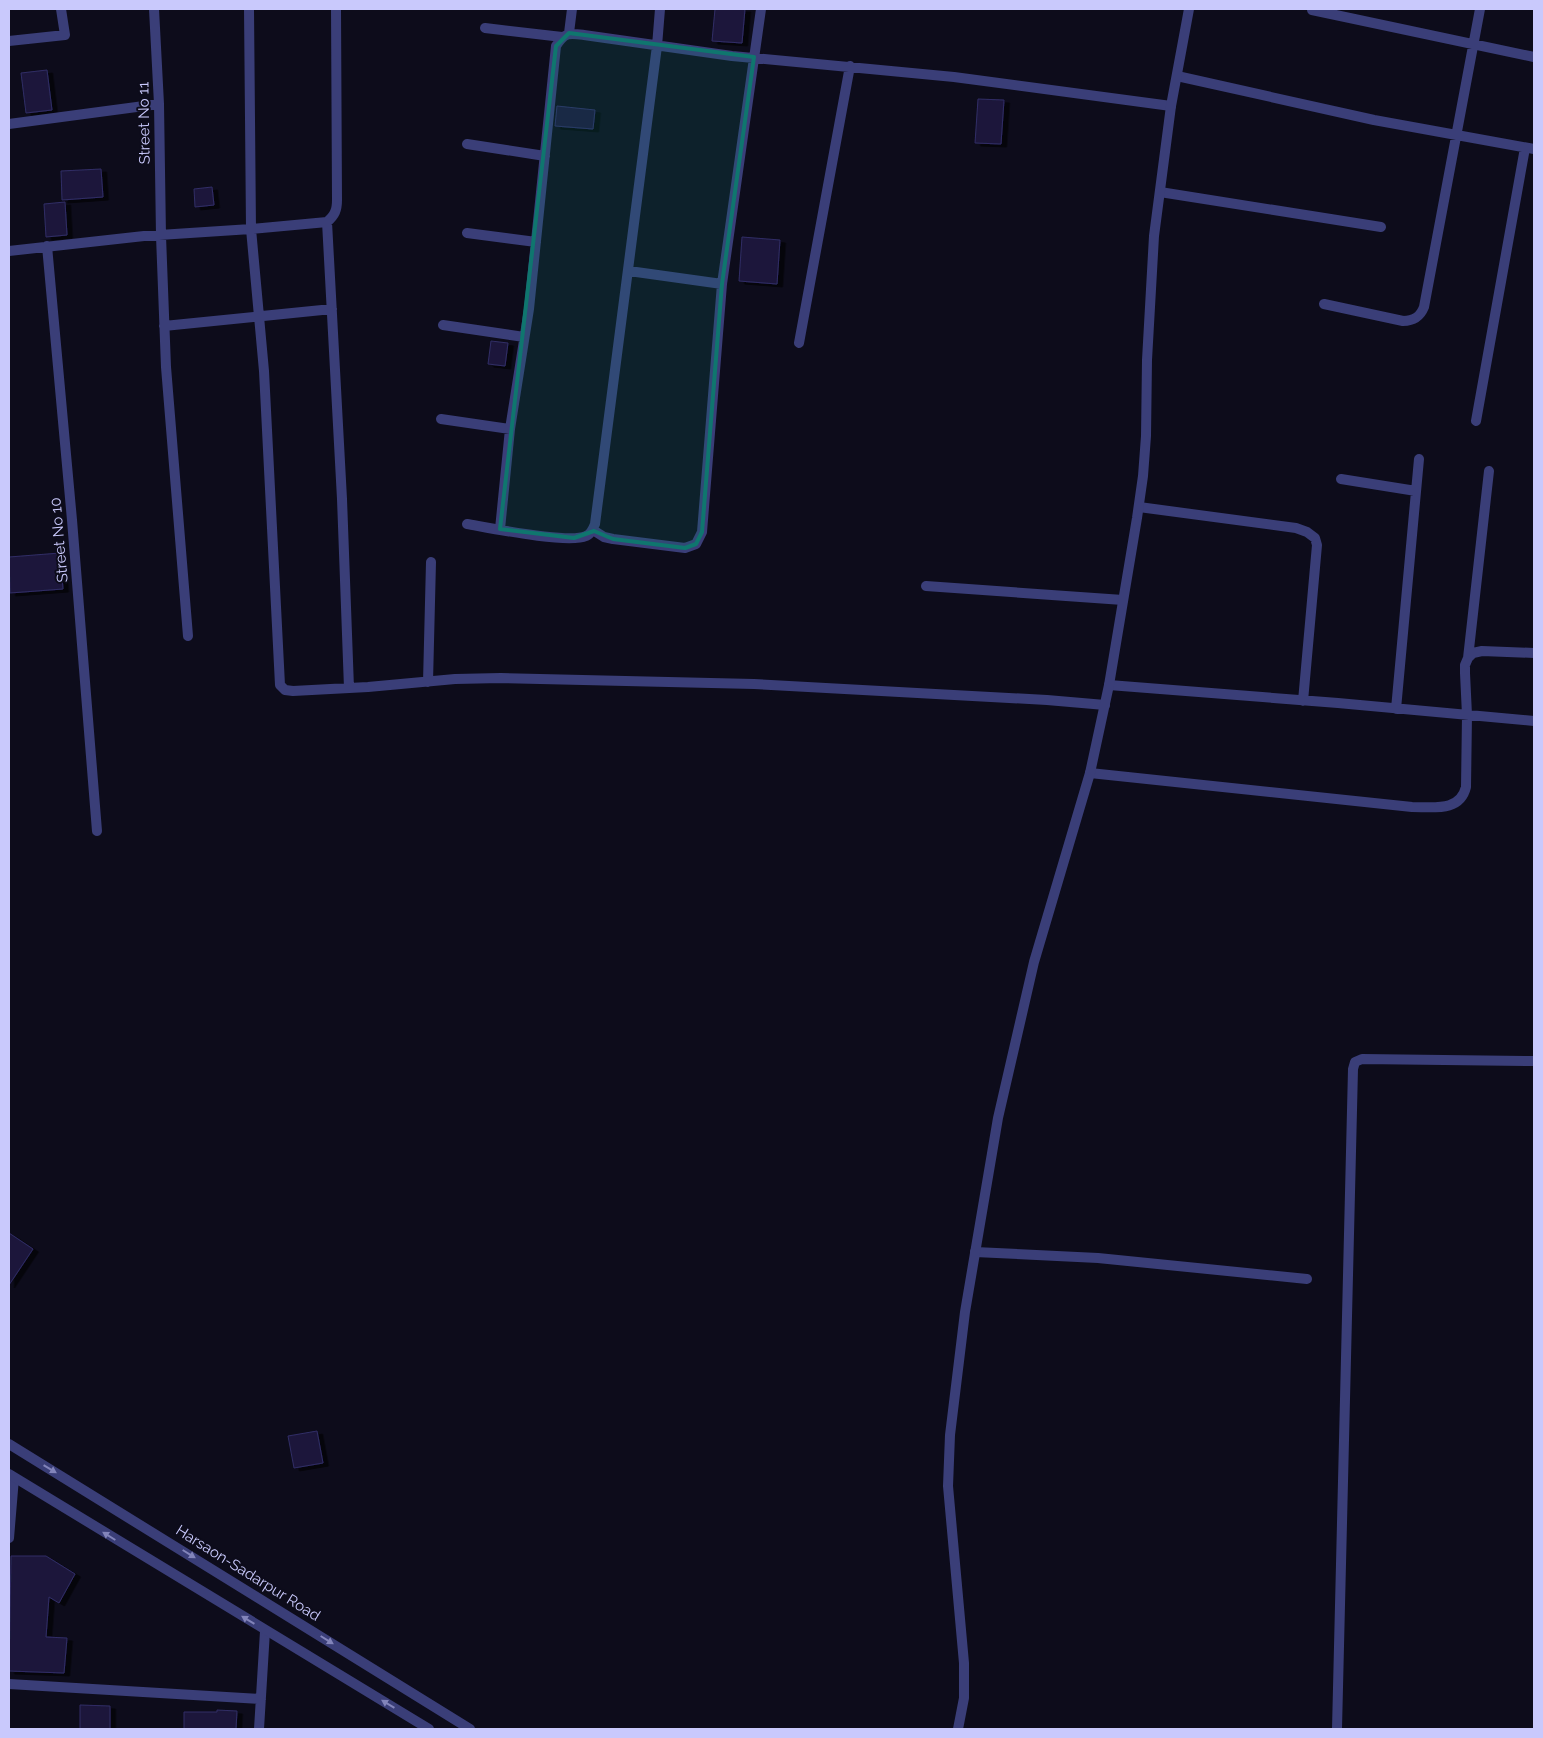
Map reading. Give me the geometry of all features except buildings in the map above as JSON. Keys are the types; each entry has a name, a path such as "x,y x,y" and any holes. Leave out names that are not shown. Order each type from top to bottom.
{"street":[{"path":"9,41 65,35 62,9"},
{"name":"Street No 11","path":"154,9 159,104 161,236 166,367 188,636"},
{"path":"249,9 251,229 264,381 280,685 285,690 349,688 500,678 754,684 1105,705"},
{"path":"9,251 47,246 327,222 334,216 337,205 336,9"},
{"path":"500,530 510,430 536,242 556,46 565,35 572,9"},
{"path":"467,524 500,530 574,538 584,537 593,530 629,270 660,9"},
{"path":"593,530 604,537 613,539 685,548 696,544 702,532 722,284 761,9"},
{"path":"958,1729 964,1698 964,1663 948,1486 950,1444 964,1312 998,1118 1034,962 1090,773 1109,685 1138,507 1146,436 1147,360 1154,236 1172,106 1189,9"},
{"path":"1324,304 1403,321 1416,319 1422,313 1458,135 1480,9"},
{"path":"1312,10 1534,57"},
{"path":"485,28 954,77 1172,106"},
{"path":"799,343 850,66"},
{"path":"1177,76 1374,120 1530,149 1476,421"},
{"path":"9,124 159,104"},
{"path":"467,144 545,156"},
{"path":"1160,192 1381,227"},
{"path":"327,222 349,688"},
{"path":"467,233 536,242"},
{"name":"Street No 10","path":"47,246 72,520 97,831"},
{"path":"629,270 722,284"},
{"path":"164,326 332,309"},
{"path":"442,325 524,337"},
{"path":"441,418 510,430"},
{"path":"1396,709 1419,459"},
{"path":"1090,773 1412,807 1451,805 1459,801 1466,787 1467,715 1465,665 1468,658 1489,472"},
{"path":"1341,479 1416,491"},
{"path":"1138,507 1296,528 1307,532 1315,538 1317,546 1303,701"},
{"path":"428,682 431,562"},
{"path":"926,586 1123,600"},
{"path":"1468,658 1473,653 1482,651 1534,653"},
{"path":"1109,685 1534,721"},
{"path":"1336,1729 1353,1068 1355,1062 1362,1059 1534,1061"},
{"path":"975,1252 1098,1258 1307,1279"},
{"name":"Harsaon-Sadarpur Road","path":"9,1444 470,1729"},
{"path":"9,1538 12,1476 429,1729"},
{"path":"259,1729 265,1630"},
{"path":"9,1684 261,1699"}],"highlighted area":[{"path":"569,33 754,57 722,284 702,532 696,544 685,548 613,539 594,531 574,538 500,529 556,46"}]}
